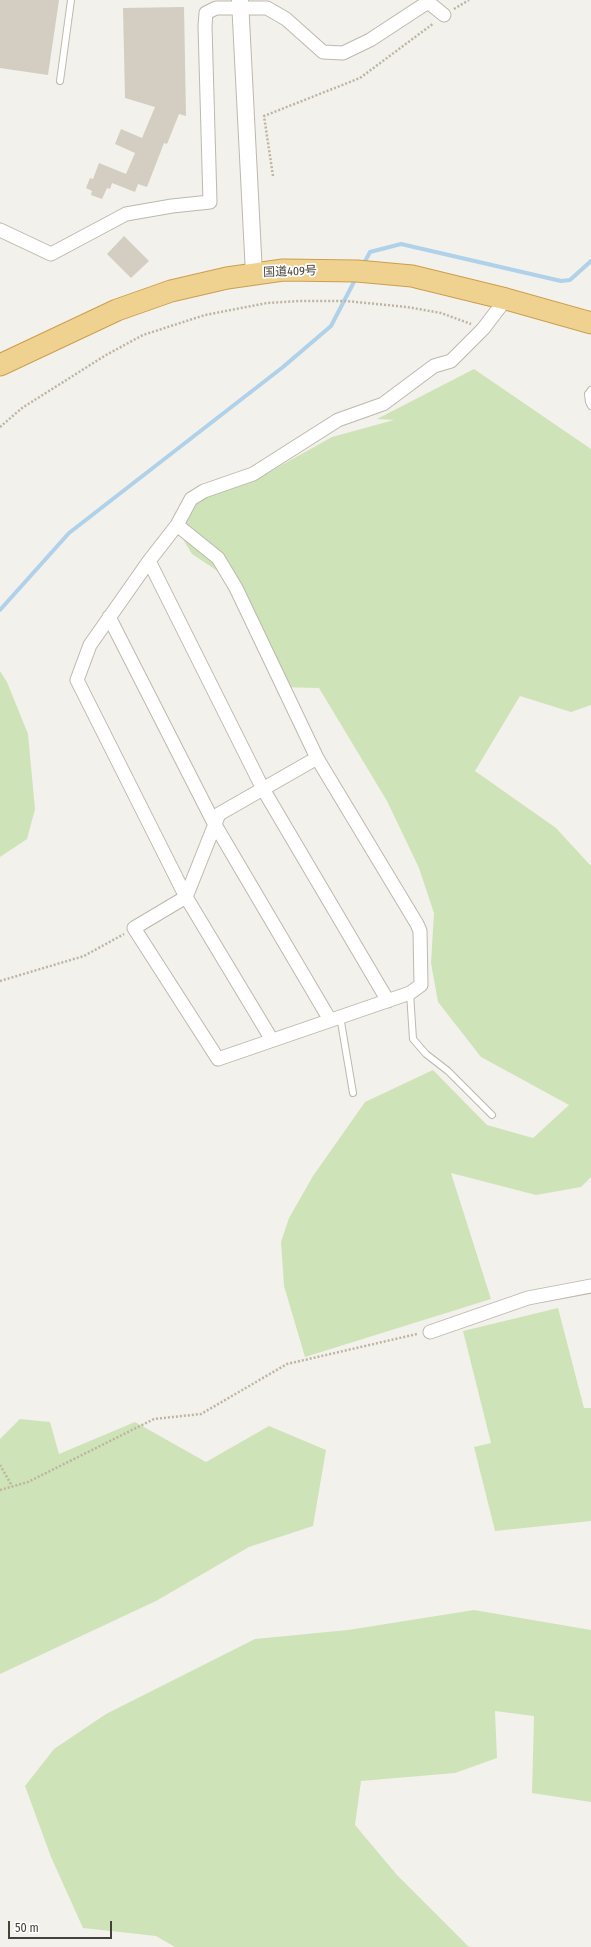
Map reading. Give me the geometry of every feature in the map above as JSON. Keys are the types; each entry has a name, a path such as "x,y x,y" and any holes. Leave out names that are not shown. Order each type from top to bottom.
{"highway":[{"name":"国道409号","path":"0,365 117,310 171,291 254,274 283,270 373,272 412,276 506,299 591,323"}],"street":[{"path":"0,230 51,254 126,214 172,206 210,202 204,26 206,13 216,8 240,4 267,8 286,18 323,52 343,53 370,40 428,2 444,15"},
{"path":"240,4 254,274"},
{"path":"272,1040 186,897 77,680 90,645 149,561 177,525 192,499 204,491 253,474 338,420 383,404 434,366 450,361 482,329 506,299"},
{"path":"177,525 218,558 236,588 317,758 420,931 421,985 410,993 218,1059 134,928 186,897 219,814 317,758"},
{"path":"149,561 263,789 388,1001"},
{"path":"109,617 214,824 335,1018"},
{"path":"430,1332 528,1298 591,1286"}],"lane":[{"path":"60,81 71,0"},
{"path":"591,390 588,394 588,402 591,406"},
{"path":"410,993 413,1038 426,1054 448,1071 492,1115"},
{"path":"335,1018 353,1093"}],"path":[{"path":"273,176 264,116 360,78 444,15 469,0"},
{"path":"0,427 22,408 106,355 143,335 205,315 267,303 346,301 407,307 441,313 482,329"},
{"path":"0,981 84,956 134,928"},
{"path":"0,1490 28,1482 154,1419 201,1414 287,1364 430,1332"},
{"path":"0,1465 12,1486"}],"green space":[{"path":"474,369 591,449 591,705 571,712 520,696 475,771 556,828 591,866 591,1177 581,1187 536,1195 451,1173 491,1299 305,1357 284,1286 281,1242 289,1218 313,1176 365,1102 433,1070 487,1125 533,1138 569,1105 481,1057 438,1002 431,963 434,913 419,868 387,801 319,688 278,687 228,578 192,554 175,526 190,506 228,486 262,476 332,437 394,420 377,419"},
{"path":"0,671 7,682 28,734 35,809 27,839 0,857"},
{"path":"558,1308 584,1408 591,1408 591,1521 495,1531 474,1447 491,1443 463,1331"},
{"path":"20,1419 50,1422 59,1454 135,1422 206,1462 269,1426 326,1450 313,1526 249,1547 156,1601 0,1674 0,1439"},
{"path":"474,1610 591,1630 591,1802 532,1793 534,1716 495,1711 497,1758 455,1773 361,1781 355,1825 397,1875 469,1947 175,1947 156,1936 83,1928 51,1857 25,1786 54,1749 106,1714 255,1639 348,1630"}],"building":[{"path":"0,0 59,0 48,75 0,68"},
{"path":"184,7 186,116 179,114 167,144 164,143 147,187 138,184 135,192 112,183 110,189 107,188 102,199 91,195 92,191 86,188 90,178 93,179 99,163 126,174 135,153 115,144 121,129 142,138 155,107 125,98 123,8"},
{"path":"124,236 149,261 131,278 107,254"}],"waterway":[{"path":"363,265 370,252 401,244 561,281 570,280 591,261"},
{"path":"0,610 69,533 283,367 331,326 356,278"}]}
